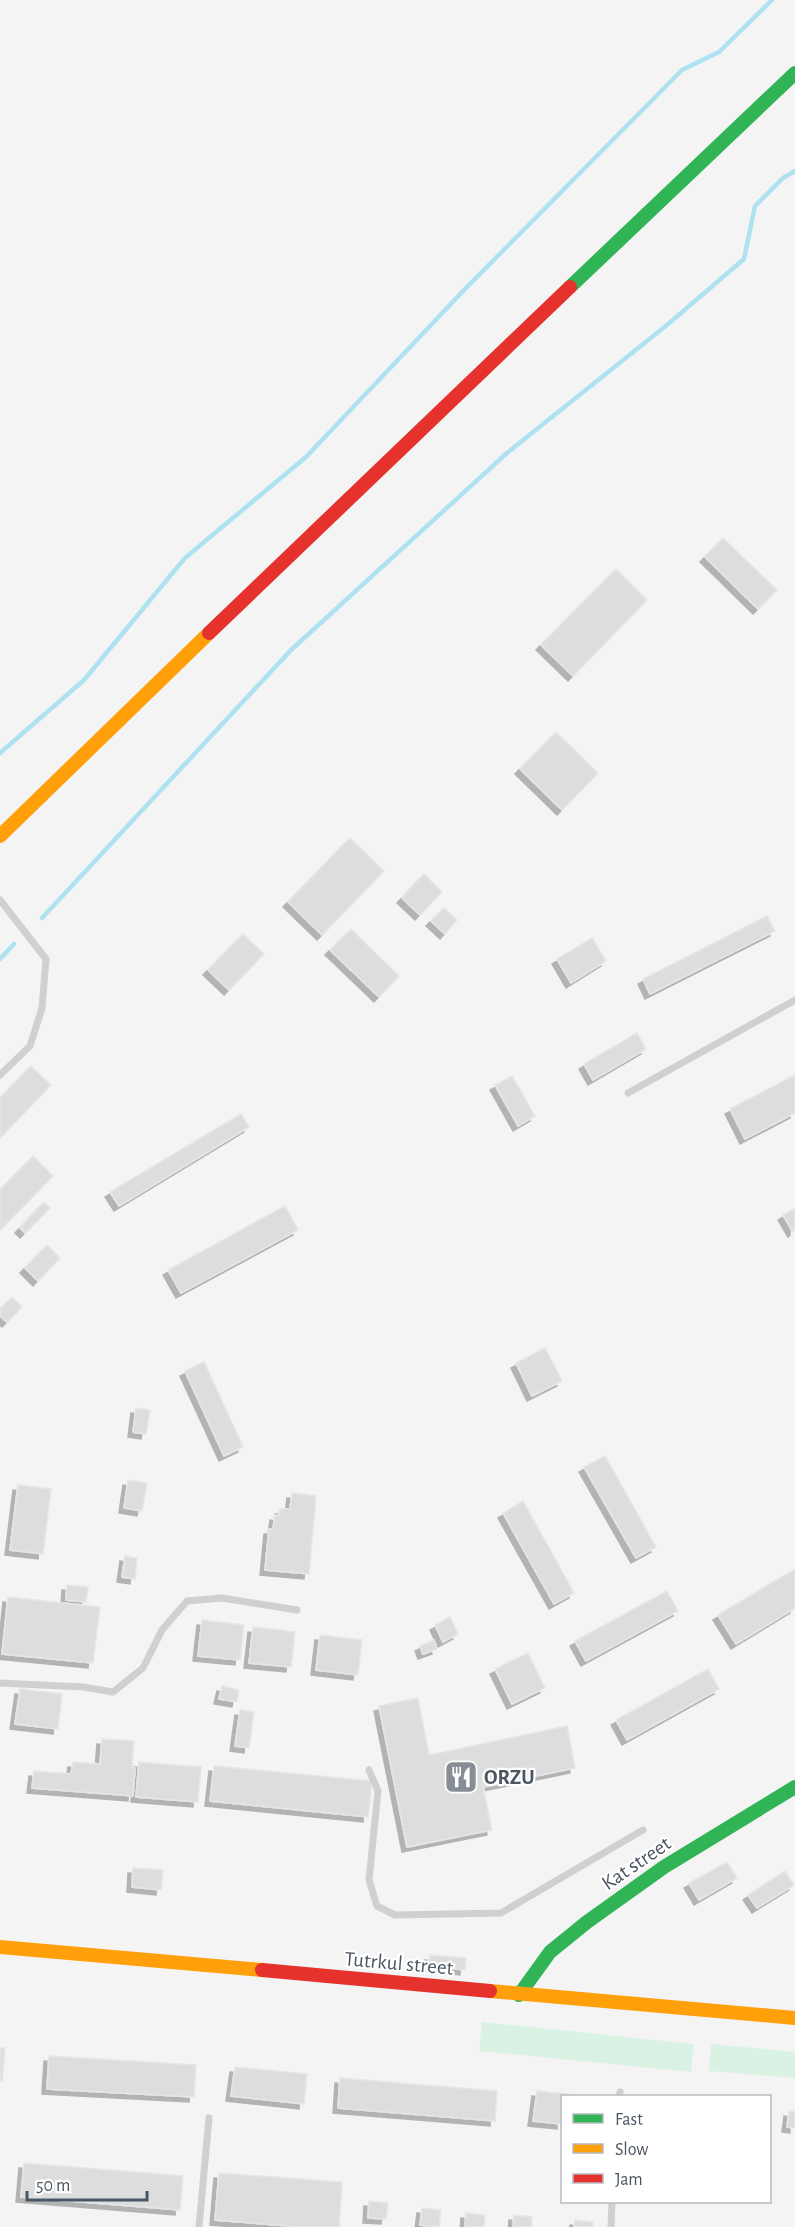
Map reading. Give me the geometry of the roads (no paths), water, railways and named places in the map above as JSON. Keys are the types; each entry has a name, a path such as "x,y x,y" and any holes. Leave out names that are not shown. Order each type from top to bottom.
{"main road":[{"path":"0,836 795,73"},
{"name":"Kat street","path":"519,1995 550,1952 587,1922 664,1867 795,1787"},
{"name":"Tutrkul street","path":"0,1947 795,2018"}],"lane":[{"path":"0,900 46,959 42,1008 30,1046 0,1076"},
{"path":"628,1093 795,1000"},
{"path":"0,1683 83,1687 113,1692 143,1668 162,1630 187,1601 222,1598 297,1610"},
{"path":"369,1770 378,1791 369,1880 376,1906 395,1915 501,1912 643,1830"},
{"path":"199,2227 209,2118"},
{"path":"611,2227 612,2203"}],"waterway":[{"path":"0,753 84,680 185,558 306,457 465,289 682,70 719,52 772,0"},
{"path":"42,918 291,650 507,453 667,325 744,259 755,206 783,178 795,171"},
{"path":"0,959 14,944"}],"place":[{"name":"ORZU","path":"461,1777"}]}
